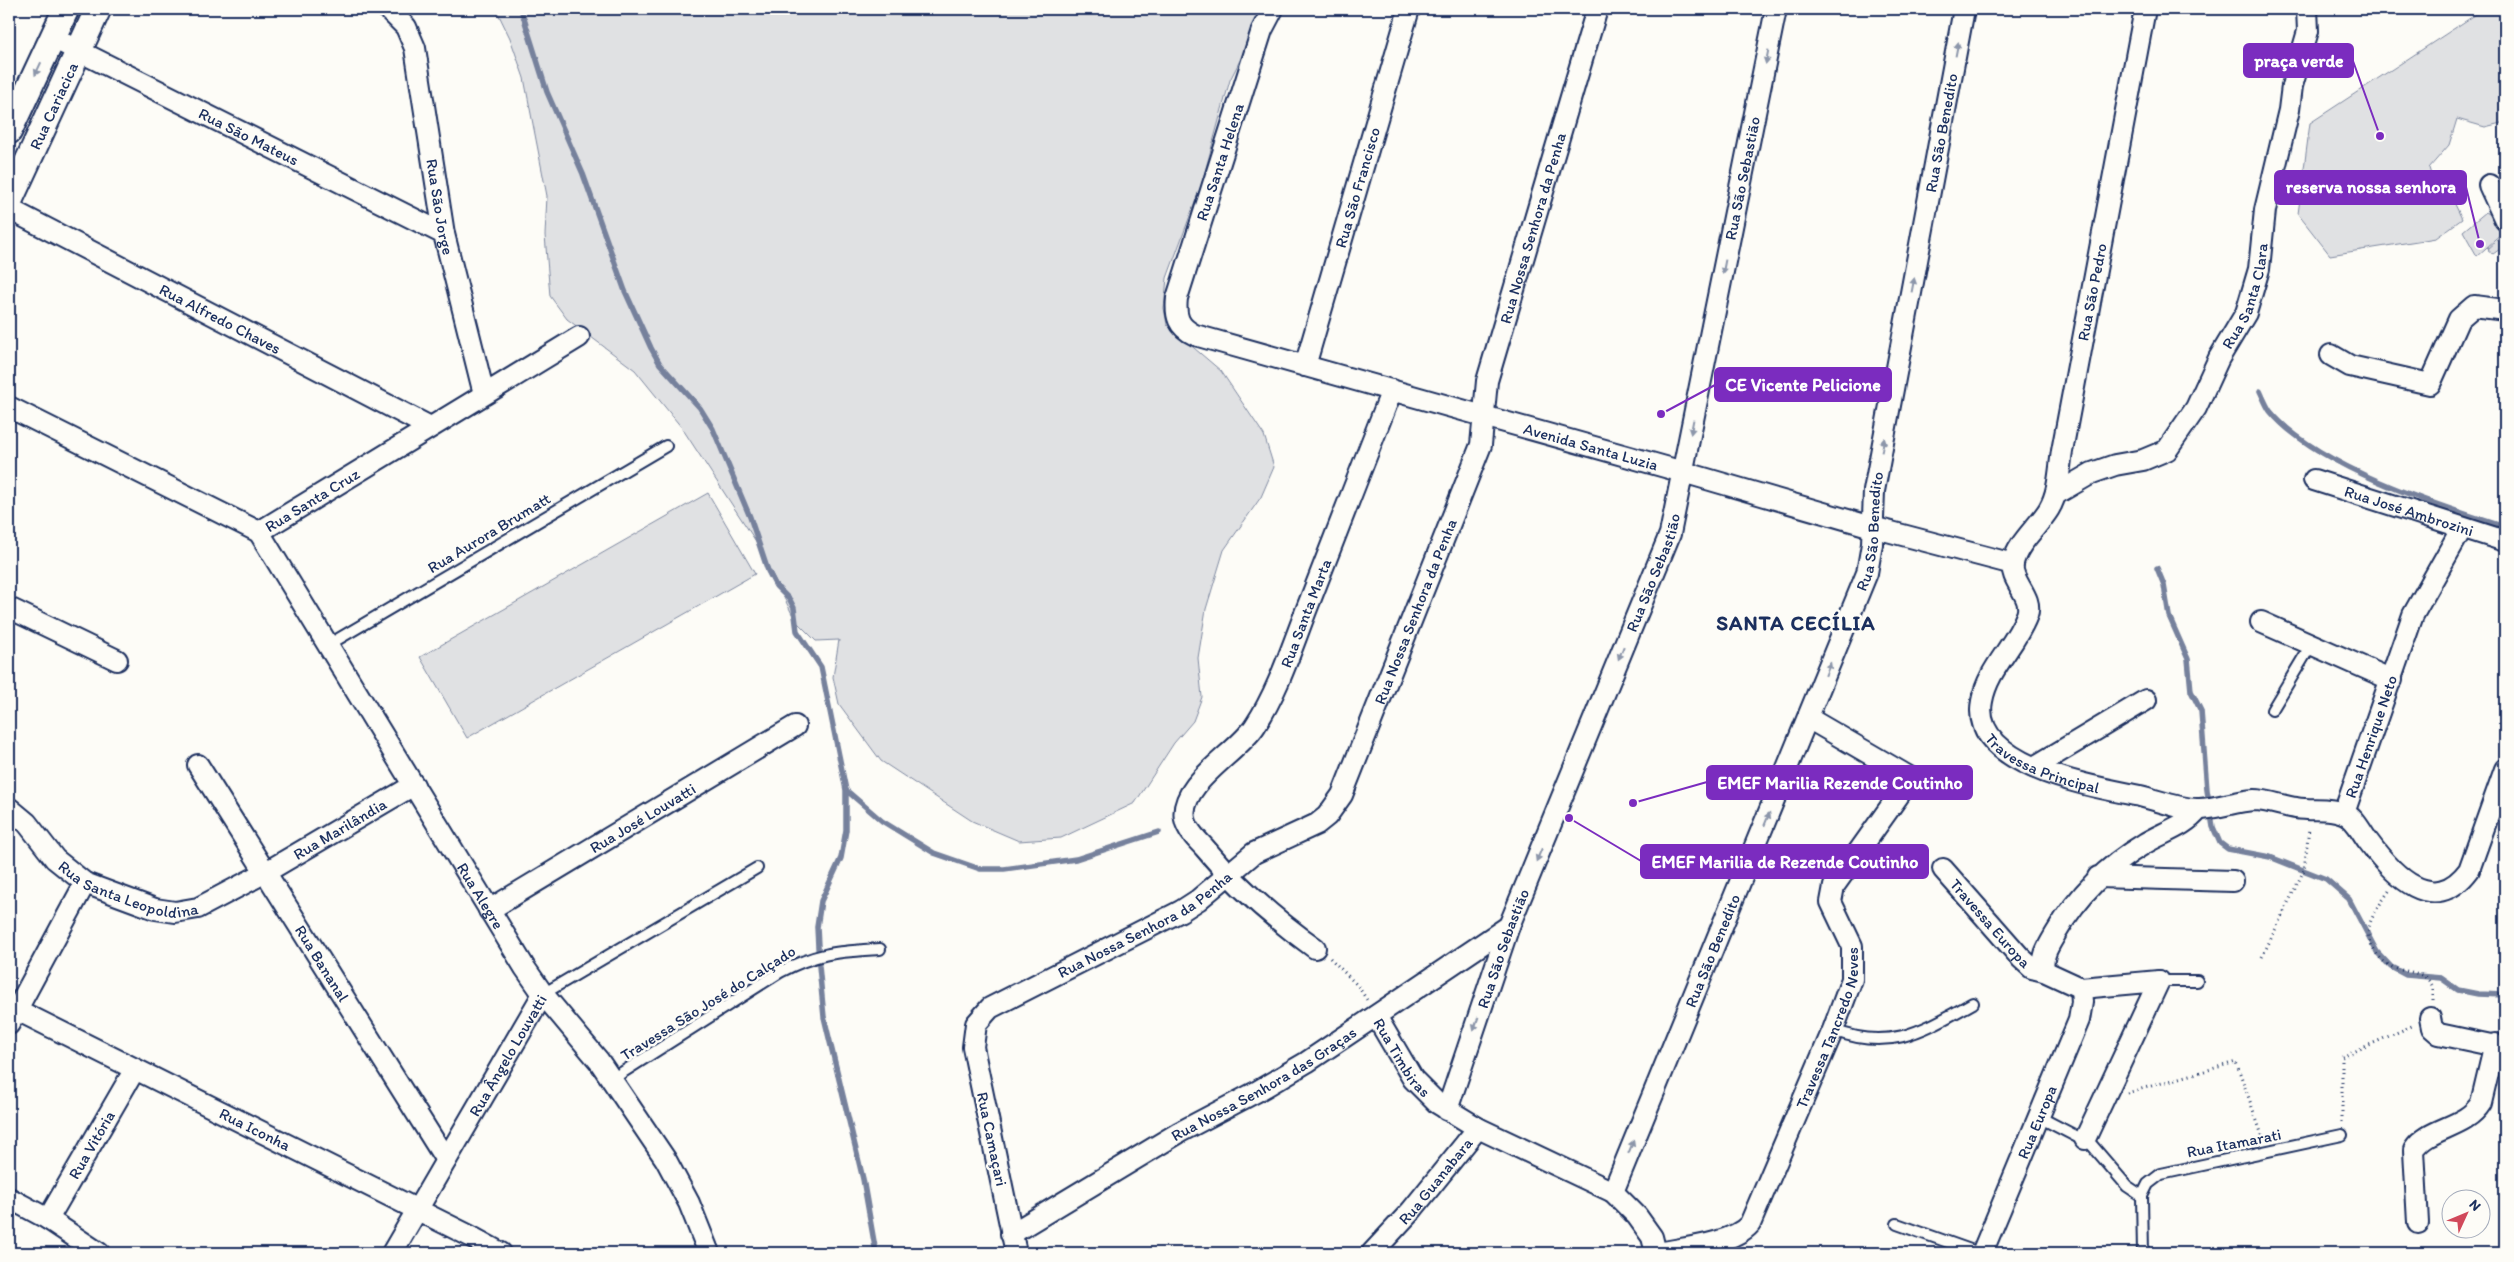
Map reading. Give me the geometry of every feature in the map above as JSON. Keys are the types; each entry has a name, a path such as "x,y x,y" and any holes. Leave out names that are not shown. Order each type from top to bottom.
{"street":[{"name":"Rua Cariacica","path":"9,131 66,9"},
{"name":"Rua Cariacica","path":"9,202 98,9"},
{"name":"Rua Santa Helena","path":"1177,318 1177,298 1262,30 1274,9"},
{"name":"Rua São Francisco","path":"1305,366 1409,9"},
{"name":"Rua Nossa Senhora da Penha","path":"976,1024 990,1008 1181,911 1198,900 1254,853 1317,824 1328,816 1342,795 1481,445 1486,382 1597,9"},
{"name":"Rua São Sebastião","path":"1447,1110 1509,926 1670,534 1776,9"},
{"name":"Rua São Benedito","path":"1613,1192 1867,573 1872,551 1874,491 1964,9"},
{"name":"Rua São Pedro","path":"2013,564 2020,549 2049,509 2056,494 2062,452 2145,9"},
{"name":"Rua Santa Clara","path":"2056,494 2092,473 2115,465 2143,460 2168,450 2196,408 2219,358 2246,314 2259,269 2265,210 2289,110 2292,86 2306,38 2307,9"},
{"name":"Rua São Jorge","path":"394,14 411,37 415,48 444,234 484,394"},
{"name":"Rua São Mateus","path":"53,38 444,234"},
{"path":"2489,185 2505,220"},
{"name":"Rua Alfredo Chaves","path":"9,209 430,427"},
{"path":"2331,355 2350,366 2430,384 2459,319 2474,306 2505,310"},
{"name":"Avenida Santa Luzia","path":"1177,318 1186,330 1195,335 1483,415 1872,527 2013,564"},
{"name":"Rua Santa Cruz","path":"9,407 258,532 579,337"},
{"name":"Rua Santa Marta","path":"1227,876 1192,833 1185,820 1187,801 1198,782 1242,743 1266,707 1288,658 1392,390"},
{"name":"Rua José Ambrozini","path":"2314,480 2505,541"},
{"name":"Rua Henrique Neto","path":"2198,810 2256,800 2311,810 2344,813 2392,680 2413,615 2462,528"},
{"name":"Rua Alegre","path":"258,532 489,910 543,994 612,1079 666,1160 689,1203 709,1253"},
{"name":"Travessa Principal","path":"2013,564 2014,571 2027,598 2028,612 2004,657 1986,682 1981,714 1983,726 1991,739 2011,755 2034,767 2083,784 2198,810"},
{"path":"9,608 117,660"},
{"path":"2260,622 2392,680"},
{"path":"2034,767 2146,700"},
{"name":"Travessa Tancredo Neves","path":"1657,1253 1724,1239 1743,1232 1750,1224 1833,1030 1852,979 1853,963 1849,937 1834,910 1832,894 1834,886 1911,778 1808,718"},
{"name":"Rua José Louvatti","path":"489,910 795,726"},
{"name":"Rua Bananal","path":"198,765 446,1160"},
{"path":"2344,813 2354,821 2377,852 2398,875 2428,892 2446,890 2463,877 2473,859 2505,769"},
{"name":"Rua Marilândia","path":"266,872 414,785"},
{"name":"Rua Santa Leopoldina","path":"9,808 27,822 55,859 85,883 155,909 179,912 198,908 266,872"},
{"path":"2044,971 2042,960 2052,940 2073,907 2098,877 2144,843 2192,817 2198,810"},
{"name":"Travessa Europa","path":"1943,869 2032,968 2044,971 2080,988"},
{"path":"1227,876 1275,920 1315,948"},
{"path":"2098,877 2233,881"},
{"path":"11,1013 85,883"},
{"name":"Rua Nossa Senhora das Graças","path":"1011,1234 1180,1132 1307,1062 1509,926"},
{"path":"2080,988 2159,981"},
{"path":"2085,1139 2159,981"},
{"name":"Rua Europa","path":"1980,1253 2079,1020 2082,1002 2080,988"},
{"name":"Rua Ângelo Louvatti","path":"392,1253 543,994"},
{"name":"Rua Iconha","path":"11,1013 135,1069 501,1253"},
{"name":"Rua Timbiras","path":"1376,1016 1414,1080 1447,1110 1478,1128 1613,1192 1638,1216 1652,1237 1657,1253"},
{"path":"2418,1224 2414,1150 2418,1143 2455,1125 2476,1111 2481,1103 2500,1046 2439,1034 2432,1028 2430,1018"},
{"name":"Rua Camaçari","path":"976,1024 974,1048 1016,1253"},
{"name":"Rua Vitória","path":"48,1219 135,1069"},
{"name":"Rua Guanabara","path":"1372,1253 1411,1211 1478,1128"},
{"path":"9,1198 48,1219 99,1253"}],"lane":[{"name":"Rua Aurora Brumatt","path":"328,645 666,446"},
{"path":"2272,710 2311,645"},
{"name":"Rua Ângelo Louvatti","path":"543,994 757,868"},
{"name":"Travessa São José do Calçado","path":"612,1079 780,972 803,960 836,952 880,950"},
{"path":"2159,981 2196,981"},
{"path":"1833,1030 1852,1038 1873,1041 1893,1040 1914,1035 1973,1003"},
{"path":"2039,1117 2085,1139 2103,1156 2127,1186 2142,1196 2143,1253"},
{"name":"Rua Itamarati","path":"2142,1196 2151,1180 2168,1171 2268,1152 2342,1135"},
{"path":"1897,1224 1980,1253"}],"path":[{"path":"2262,957 2304,870 2311,810"},
{"path":"2342,1135 2342,1056 2430,1018 2434,990 2431,983 2417,972 2398,969 2382,960 2368,939 2368,926 2389,889"},
{"name":"Rua Timbiras","path":"1315,948 1332,960 1358,986 1376,1016"},
{"path":"2103,1100 2236,1062 2268,1152"}],"shaded area":[{"path":"496,9 1266,9 1230,80 1201,186 1167,278 1164,308 1167,325 1221,371 1264,435 1274,467 1261,497 1224,550 1206,609 1198,658 1202,697 1193,721 1174,743 1135,803 1061,838 1019,841 972,821 881,761 839,704 833,677 839,640 816,641 795,620 757,543 682,428 635,370 567,319 550,296 545,235 547,196 524,78 510,38"},
{"path":"2484,9 2505,9 2505,122 2485,127 2457,119 2449,145 2429,168 2434,184 2452,198 2462,219 2436,238 2330,255 2298,214 2310,123"},
{"path":"2486,212 2497,219 2503,233 2477,256 2463,231"},
{"path":"2505,233 2505,250 2503,247 2493,254 2487,249"},
{"path":"708,493 755,574 467,738 420,657"}],"waterway":[{"path":"521,9 547,92 583,174 625,291 660,364 700,408 713,429 750,517 768,571 776,586 790,600 794,608 797,631 821,667 846,790 846,830 841,858 821,901 817,927 819,966 824,1017 863,1179 876,1253"},
{"path":"2260,391 2270,411 2290,431 2346,466 2413,496 2505,527"},
{"path":"2157,568 2164,585 2169,616 2188,659 2191,691 2201,711 2207,790 2213,827 2220,843 2228,849 2270,857 2326,879 2349,899 2377,952 2391,967 2406,975 2441,978 2458,990 2478,994 2505,995"},
{"path":"846,790 882,821 934,853 980,869 1004,869 1076,859 1159,832"}],"place":[{"name":"praça verde","path":"2380,136"},
{"name":"reserva nossa senhora","path":"2480,244"},
{"name":"CE Vicente Pelicione","path":"1661,414"},
{"name":"EMEF Marilia Rezende Coutinho","path":"1633,803"},
{"name":"EMEF Marilia de Rezende Coutinho","path":"1569,818"}],"district":[{"name":"SANTA CECÍLIA","path":"1796,622"}]}
